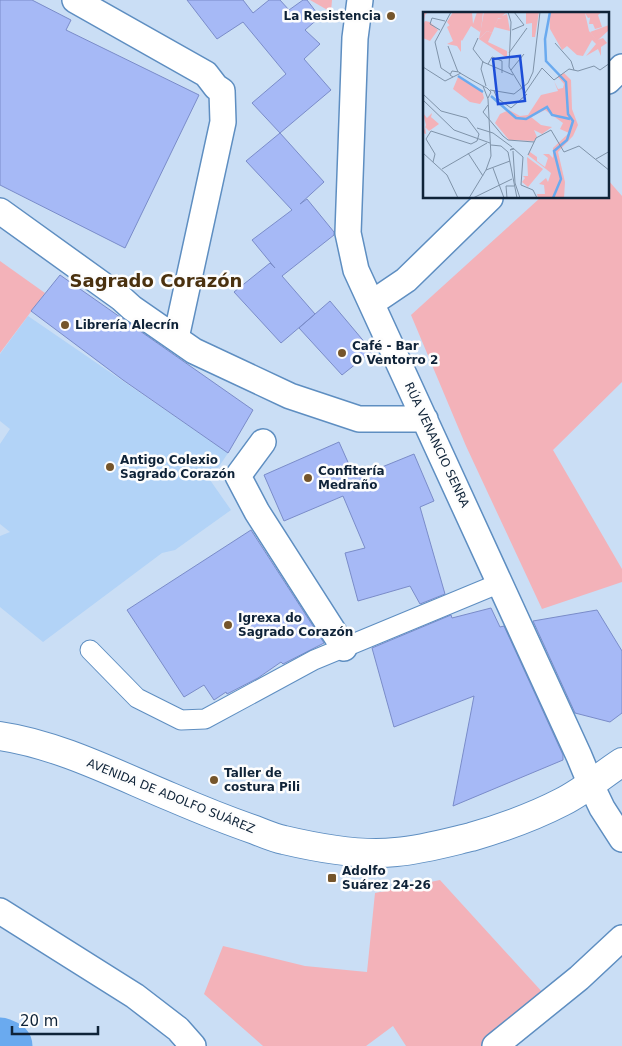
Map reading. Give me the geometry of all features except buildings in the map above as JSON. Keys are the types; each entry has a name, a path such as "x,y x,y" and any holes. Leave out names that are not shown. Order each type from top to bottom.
{"main road":[{"name":"AVENIDA DE ADOLFO SUÁREZ","path":"0,736 30,742 76,758 219,818 283,840 337,850 363,852 396,852 448,843 497,829 536,815 563,802 622,762"}],"street":[{"path":"75,0 206,74 222,91 223,122 176,338"},
{"name":"RÚA VENANCIO SENRA","path":"360,0 355,38 348,233 356,270 580,756 590,785 622,839"},
{"path":"610,79 622,67"},
{"path":"372,304 406,280 489,199"},
{"path":"0,210 132,308 194,351 290,396 359,419 425,420"},
{"path":"263,442 238,476 257,512 344,648"},
{"path":"90,650 137,698 181,720 205,719 314,660 500,583"},
{"path":"0,911 135,996 178,1029 193,1046"},
{"path":"495,1046 579,978 622,938"}],"shaded area":[{"path":"310,0 332,0 331,12"},
{"path":"610,182 622,196 622,382 553,450 622,569 622,582 542,609 466,446 411,315 539,199 610,199"},
{"path":"0,261 45,293 0,353"},
{"name":"Antigo Colexio Sagrado Corazón","path":"28,316 228,453 210,480 231,510 175,550 162,553 43,642 0,607 0,536 10,532 0,524 0,444 10,429 0,421 0,354"},
{"path":"440,880 544,994 487,1046 406,1046 393,1026 366,1046 263,1046 204,994 223,946 305,966 367,972 375,893"}],"waterway":[{"path":"0,1043 7,1046"}],"place":[{"name":"La Resistencia","path":"391,16"},
{"name":"Librería Alecrín","path":"65,325"},
{"name":"Café - Bar O Ventorro 2","path":"342,353"},
{"name":"Antigo Colexio Sagrado Corazón","path":"110,467"},
{"name":"Confitería Medraño","path":"308,478"},
{"name":"Igrexa do Sagrado Corazón","path":"228,625"},
{"name":"Taller de costura Pili","path":"214,780"},
{"name":"Adolfo Suárez 24-26","path":"332,878"}],"district":[{"name":"Sagrado Corazón","path":"156,280"}]}
